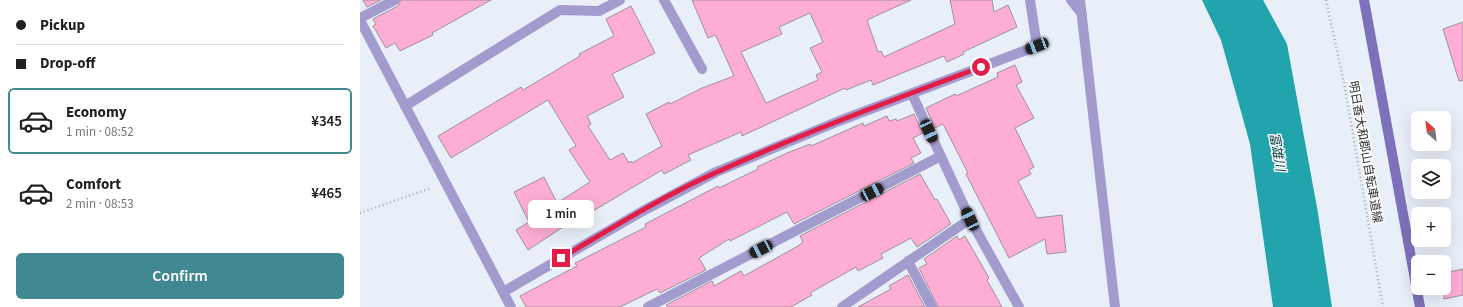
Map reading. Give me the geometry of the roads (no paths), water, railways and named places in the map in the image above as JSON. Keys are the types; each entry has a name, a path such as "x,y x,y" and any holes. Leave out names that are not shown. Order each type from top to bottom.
{"street":[{"path":"395,0 360,19 511,307"},
{"path":"405,106 560,10 600,11 620,0"},
{"path":"664,0 702,70"},
{"path":"503,292 641,212 716,172 839,121 1037,46 1030,0"},
{"path":"1071,0 1082,14"},
{"path":"1080,0 1115,307"},
{"path":"1364,0 1420,307"},
{"path":"912,94 970,219 1019,307"},
{"path":"648,307 941,156"},
{"path":"845,306 970,219"},
{"path":"908,261 932,307"}],"water":[{"name":"富雄川","path":"1202,0 1263,0 1287,44 1318,213 1332,307 1273,307 1250,144 1221,40"}]}
